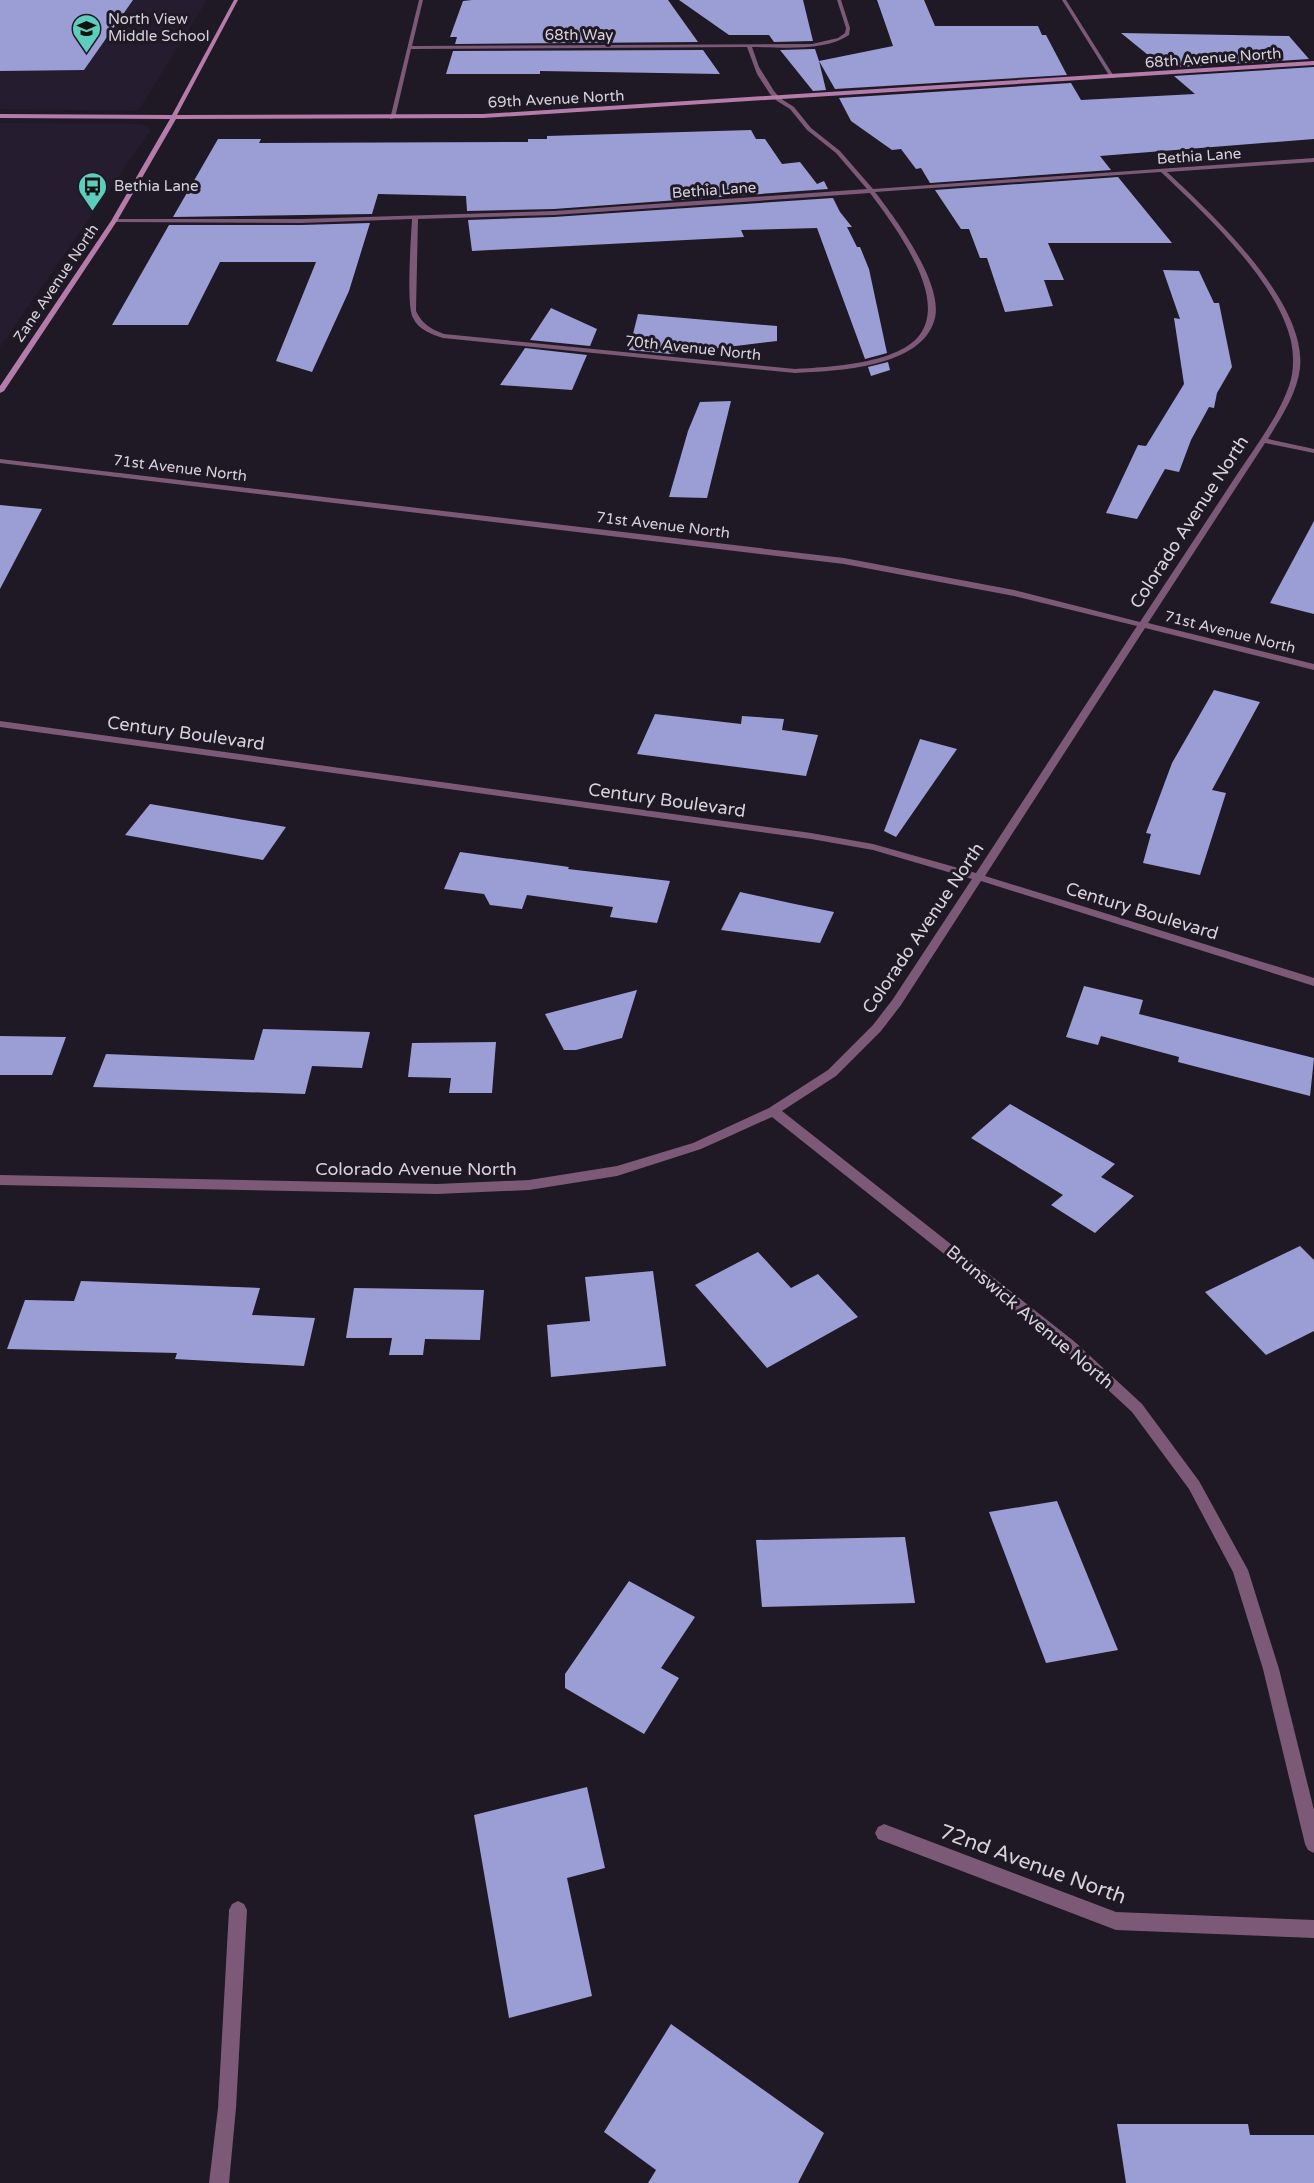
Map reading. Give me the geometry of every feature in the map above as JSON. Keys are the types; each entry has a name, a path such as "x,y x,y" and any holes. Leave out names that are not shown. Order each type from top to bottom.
{"street":[{"name":"Zane Avenue North","path":"0,390 114,221 174,117 236,0"},
{"path":"392,118 421,0"},
{"path":"839,0 848,28 847,34 840,39 812,45 749,46 752,61 777,98 791,107 807,128 836,149 871,191"},
{"path":"1064,0 1113,76"},
{"name":"68th Way","path":"409,48 749,46"},
{"name":"68th Avenue North","path":"1113,76 1314,63"},
{"name":"69th Avenue North","path":"0,116 392,118 574,111 1113,76"},
{"name":"Bethia Lane","path":"114,221 415,218 554,213 1314,160"},
{"name":"Colorado Avenue North","path":"0,1180 437,1189 529,1185 617,1171 697,1146 773,1111 832,1073 877,1028 897,1002 1263,440 1291,392 1297,364 1293,337 1260,274 1233,240 1162,171"},
{"name":"70th Avenue North","path":"415,218 413,311 416,321 426,330 462,339 759,368 807,370 864,364 912,346 925,334 932,322 933,310 922,270 903,234 871,191"},
{"path":"1263,440 1314,451"},
{"name":"71st Avenue North","path":"0,461 844,561 1014,593 1314,667"},
{"name":"Century Boulevard","path":"0,724 811,836 873,847 978,877 1314,982"},
{"name":"Brunswick Avenue North","path":"773,1111 1070,1346 1137,1408 1194,1485 1240,1570 1271,1669 1314,1844"},
{"name":"72nd Avenue North","path":"884,1833 1116,1921 1314,1929"},
{"path":"219,2183 227,2109 238,1910"}],"shaded area":[{"name":"North View Middle School","path":"0,0 207,0 138,111 0,109"},
{"path":"0,123 139,124 147,126 150,131 0,347"}],"building":[{"name":"North View Middle School","path":"0,0 133,0 84,70 0,71"},
{"path":"668,0 698,42 455,44 457,37 450,37 463,1"},
{"path":"679,0 803,0 813,41 774,42 769,35 729,35"},
{"path":"877,0 924,0 935,26 1038,26 1042,35 1046,35 1067,75 835,89 819,61 893,46"},
{"path":"1121,33 1289,36 1309,59 1164,68"},
{"path":"815,49 826,90 813,91 780,50"},
{"path":"703,50 720,74 540,71 540,74 446,74 453,51"},
{"path":"1314,67 1314,139 1100,156 1111,170 930,183 921,168 916,169 901,149 892,150 851,121 839,98 1071,83 1081,100 1195,94 1174,76"},
{"path":"751,130 756,139 765,139 782,164 800,162 817,184 824,181 828,189 554,209 467,211 466,196 378,194 372,214 173,217 218,139 261,139 259,143 528,142 528,139 547,139 547,136"},
{"path":"1118,177 1172,243 1048,243 1064,280 1044,280 1053,306 1005,312 987,258 980,258 969,229 961,229 935,190"},
{"path":"833,198 840,212 852,227 847,227 857,247 860,247 869,269 887,353 865,359 817,228 741,230 744,237 472,251 468,220 554,217"},
{"path":"370,223 349,291 312,372 276,361 316,262 220,262 188,325 112,325 169,225"},
{"path":"1163,270 1199,271 1214,303 1219,303 1232,367 1217,393 1214,408 1209,407 1191,440 1179,472 1165,469 1137,519 1106,513 1138,445 1146,446 1184,384 1174,318 1180,319"},
{"path":"551,308 597,329 590,346 530,340"},
{"path":"638,314 777,326 777,341 671,354 629,350"},
{"path":"525,348 587,355 572,390 500,385"},
{"path":"888,362 890,370 871,376 868,367"},
{"path":"731,401 707,498 669,497 688,431 700,402"},
{"path":"0,505 42,509 0,589"},
{"path":"1314,521 1314,614 1270,603"},
{"path":"1214,690 1260,702 1212,790 1226,793 1200,875 1143,863 1151,834 1146,833 1172,763"},
{"path":"655,714 741,724 742,716 784,719 782,730 818,735 806,776 637,754"},
{"path":"920,739 957,749 896,837 884,831"},
{"path":"150,804 286,827 263,860 125,835"},
{"path":"460,852 569,867 568,869 670,881 657,923 610,917 613,907 527,895 522,909 490,905 484,894 444,889"},
{"path":"740,892 834,912 820,943 721,930"},
{"path":"1084,986 1143,1000 1139,1014 1314,1058 1310,1096 1178,1062 1179,1057 1101,1036 1098,1045 1066,1037"},
{"path":"637,990 622,1038 576,1050 564,1050 545,1014"},
{"path":"263,1029 370,1032 362,1068 312,1066 305,1094 93,1087 106,1054 254,1060"},
{"path":"0,1036 66,1037 52,1075 0,1075"},
{"path":"496,1042 492,1093 449,1093 451,1078 408,1077 412,1043"},
{"path":"1010,1104 1115,1164 1101,1177 1134,1196 1095,1233 1051,1205 1063,1195 971,1138"},
{"path":"1300,1246 1314,1260 1314,1331 1266,1355 1205,1292"},
{"path":"758,1252 791,1288 818,1274 858,1317 767,1368 695,1285"},
{"path":"653,1271 666,1366 551,1377 547,1325 590,1321 585,1277"},
{"path":"81,1281 260,1288 252,1315 315,1318 304,1366 175,1359 177,1353 7,1349 25,1300 74,1301"},
{"path":"354,1288 484,1290 480,1340 425,1339 423,1355 389,1355 392,1338 346,1338"},
{"path":"1057,1501 1118,1650 1046,1663 989,1512"},
{"path":"905,1537 915,1603 762,1607 756,1540"},
{"path":"629,1581 695,1617 661,1668 679,1678 644,1734 565,1688 565,1674"},
{"path":"587,1787 605,1868 567,1878 592,1996 509,2018 474,1815"},
{"path":"671,2024 824,2133 798,2183 648,2183 656,2170 604,2132"},
{"path":"1117,2124 1248,2124 1250,2135 1314,2135 1314,2183 1126,2183"}],"place":[{"name":"North View Middle School","path":"87,54"},
{"name":"Bethia Lane","path":"93,212"}]}
